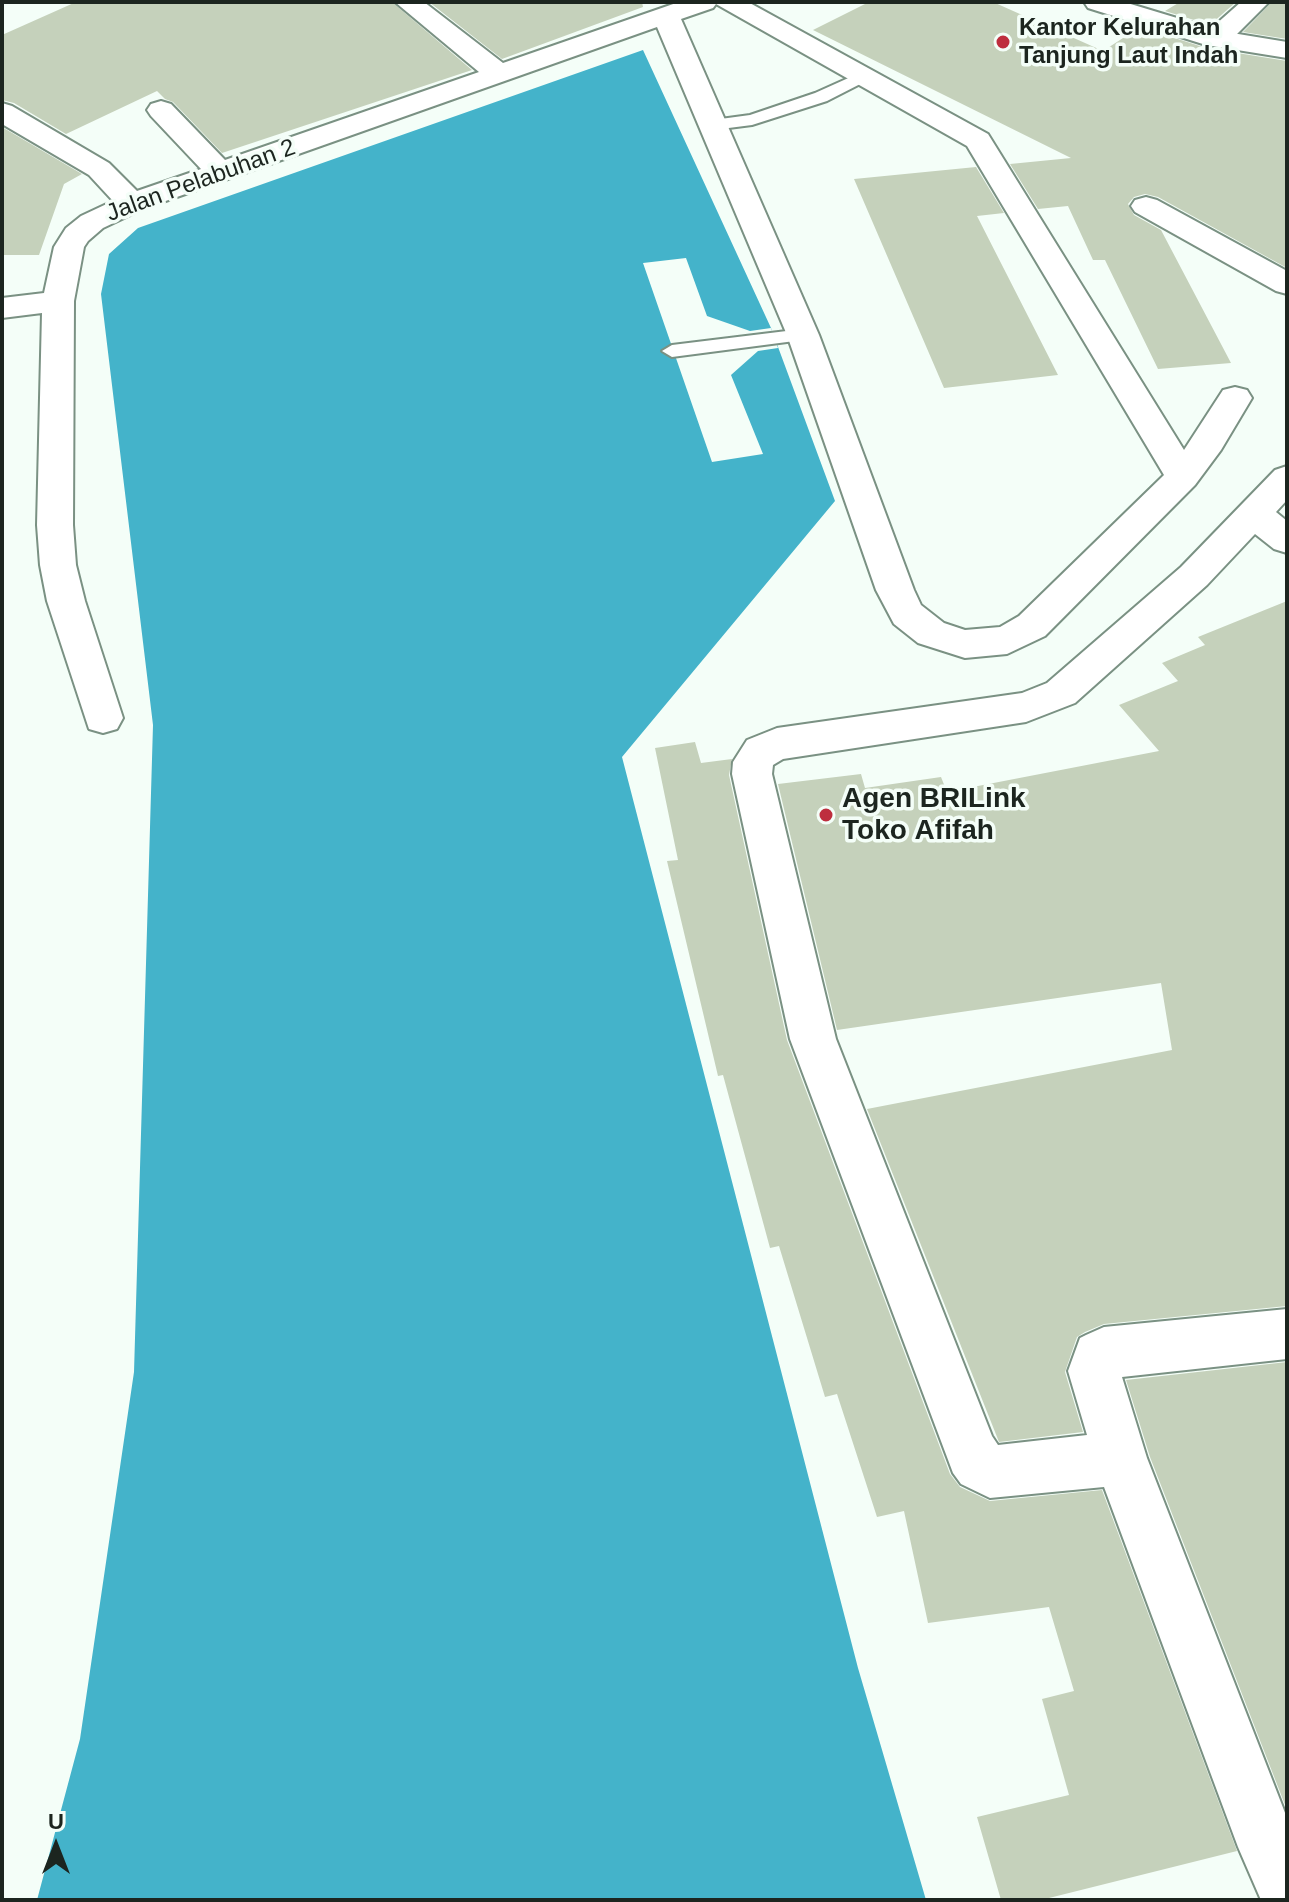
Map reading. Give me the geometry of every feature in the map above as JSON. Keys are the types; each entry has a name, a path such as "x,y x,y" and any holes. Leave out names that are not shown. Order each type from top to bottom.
{"street":[{"path":"408,2 499,74"},
{"name":"Jalan Pelabuhan 2","path":"103,718 66,601 58,565 55,525 58,301 69,247 77,235 92,222 132,203 704,2"},
{"path":"728,2 978,140 1183,477"},
{"path":"1097,2 1216,39 1287,50"},
{"path":"1216,39 1256,2"},
{"path":"666,16 803,335 895,590 907,614 931,633 965,644 1007,640 1032,626 1183,477 1235,398"},
{"path":"161,110 221,173"},
{"path":"2,112 99,169 132,203"},
{"path":"1146,206 1287,284"},
{"path":"2,308 58,301"},
{"path":"1120,1458 1003,1472 990,1471 980,1465 972,1454 813,1039 752,774 753,762 761,751 777,744 1026,707 1061,693 1194,576 1271,526 1287,478"},
{"path":"1287,1334 1098,1356 1094,1371 1120,1458 1268,1847 1287,1889"}],"lane":[{"path":"713,125 752,120 821,97 864,76"},
{"path":"672,351 803,335"}],"water":[{"path":"643,50 771,328 835,501 622,757 858,1668 926,1900 37,1900 80,1739 134,1372 153,725 101,294 109,254 138,228"}],"pier":[{"path":"686,258 707,316 750,331 771,328 778,348 758,351 731,375 763,454 712,462 643,263"}],"building":[{"path":"76,2 392,2 472,70 222,153 173,102 157,91 66,134 14,103 2,100 2,35"},
{"path":"429,2 642,2 643,7 502,59"},
{"path":"869,2 993,2 1103,51 1140,27 1206,48 1287,61 1287,268 1158,197 1145,194 1134,197 1128,204 1134,215 1161,230 1231,363 1158,369 1105,260 1093,260 1068,206 1038,209 1010,164 1071,158 813,30"},
{"path":"1180,2 1236,2 1210,25 1165,11"},
{"path":"1272,2 1287,2 1287,39 1243,32"},
{"path":"2,127 82,174 64,184 39,255 2,255"},
{"path":"976,167 1004,213 977,216 1058,375 944,388 854,179"},
{"path":"1287,601 1287,1306 1104,1324 1085,1332 1077,1337 1065,1372 1083,1432 999,1442 867,1109 1172,1050 1161,983 837,1030 778,784 861,774 865,788 941,777 947,792 1159,751 1119,705 1178,681 1162,663 1205,645 1198,637"},
{"path":"695,742 701,763 732,759 729,775 787,1040 950,1474 960,1487 990,1501 1102,1490 1237,1851 1041,1900 1001,1900 977,1817 1069,1795 1042,1699 1074,1691 1049,1607 928,1623 904,1511 877,1517 837,1394 825,1397 779,1246 770,1248 723,1075 718,1076 667,861 678,860 655,748"},
{"path":"1287,1362 1287,1810 1150,1457 1126,1380"}],"place":[{"name":"Kantor Kelurahan Tanjung Laut Indah","path":"1003,42"},
{"name":"Agen BRILink Toko Afifah","path":"826,815"}]}
